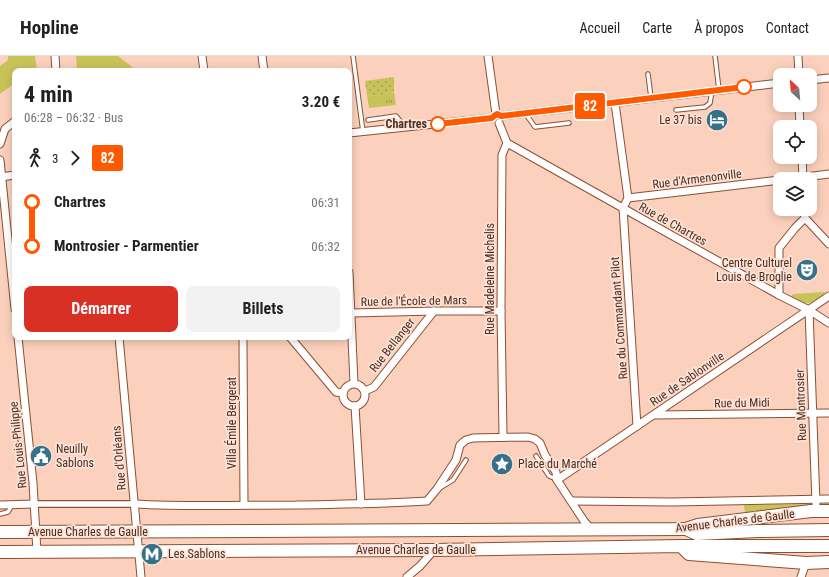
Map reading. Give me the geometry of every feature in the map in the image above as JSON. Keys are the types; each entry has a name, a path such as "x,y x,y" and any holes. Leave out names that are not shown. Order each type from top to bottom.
{"main road":[{"name":"Avenue Charles de Gaulle","path":"0,532 686,529 706,524 826,511"},
{"path":"686,529 697,534 829,530"},
{"name":"Avenue Charles de Gaulle","path":"0,552 138,550 434,550 681,546 690,554 806,563 829,562"},
{"path":"681,546 829,546"}],"street":[{"path":"55,56 56,68"},
{"path":"202,56 204,68"},
{"path":"262,56 264,68"},
{"path":"488,56 497,118 507,143"},
{"path":"798,56 799,68"},
{"path":"817,79 829,78"},
{"path":"352,133 497,118 525,113 773,84"},
{"path":"615,103 628,198 623,208"},
{"path":"0,144 2,129 12,123"},
{"name":"Rue de Chartres","path":"507,143 829,322"},
{"name":"Rue Madeleine Michelis","path":"503,437 501,311 502,155 507,143"},
{"path":"0,160 12,280"},
{"path":"817,176 829,174"},
{"path":"1,176 12,175"},
{"name":"Rue d'Armenonville","path":"628,198 773,181"},
{"name":"Rue du Commandant Pilot","path":"623,208 637,426"},
{"path":"779,295 779,248 795,228 805,218 829,244"},
{"name":"Rue de Sablonville","path":"557,480 829,296"},
{"name":"Rue Montrosier","path":"809,310 816,500"},
{"name":"Rue Bellanger","path":"365,391 374,387 434,311"},
{"name":"Rue de l'École de Mars","path":"352,313 501,311"},
{"path":"352,336 354,383"},
{"name":"Rue Louis-Philippe","path":"18,340 35,504 37,552"},
{"name":"Rue d'Orléans","path":"119,340 141,577"},
{"path":"293,340 336,392 343,393"},
{"name":"Villa Émile Bergerat","path":"243,341 244,505"},
{"path":"354,383 363,387 365,391 366,396 360,405 350,405 344,398 343,393 345,388 354,383"},
{"path":"354,406 360,504"},
{"name":"Rue du Midi","path":"654,415 829,413"},
{"path":"0,505 134,504 166,506 392,504 427,501 437,489 457,458 458,448 462,442 470,438 531,438 538,441 556,472 557,480 584,521 592,530"},
{"name":"Avenue Charles de Gaulle","path":"572,501 672,502 829,499"},
{"name":"Avenue Charles de Gaulle","path":"816,500 818,508 826,511"},
{"path":"407,577 420,566 434,550"},
{"path":"801,577 806,563"}],"lane":[{"path":"353,56 362,132"},
{"path":"676,110 705,107 710,103 715,91 715,56"},
{"path":"648,74 651,98"},
{"path":"525,113 535,127 569,123"},
{"path":"368,120 396,116 405,127"},
{"path":"536,456 549,476 557,480"},
{"path":"437,489 453,480 466,460"},
{"path":"0,514 8,512 12,505"}],"green space":[{"path":"8,56 35,56 37,68 12,68 12,85 0,94 0,66 8,60"},
{"path":"76,56 118,56 133,68 77,68"},
{"path":"394,77 394,92 377,96 367,95 365,81"},
{"path":"394,92 396,105 369,108 367,95 377,96"},
{"path":"824,292 825,295 816,301 808,303 800,302 791,297 793,294"},
{"path":"810,504 811,507 745,515 744,505"}],"bus line":[{"name":"82","path":"438,124 492,118 497,114 501,116 744,87"}],"place":[{"name":"Le 37 bis","path":"717,120"},
{"name":"Chartres","path":"438,124"},
{"name":"Centre Culturel Louis de Broglie","path":"807,270"},
{"name":"Neuilly Sablons","path":"41,456"},
{"name":"Place du Marché","path":"502,464"},
{"name":"Les Sablons","path":"152,554"}]}
